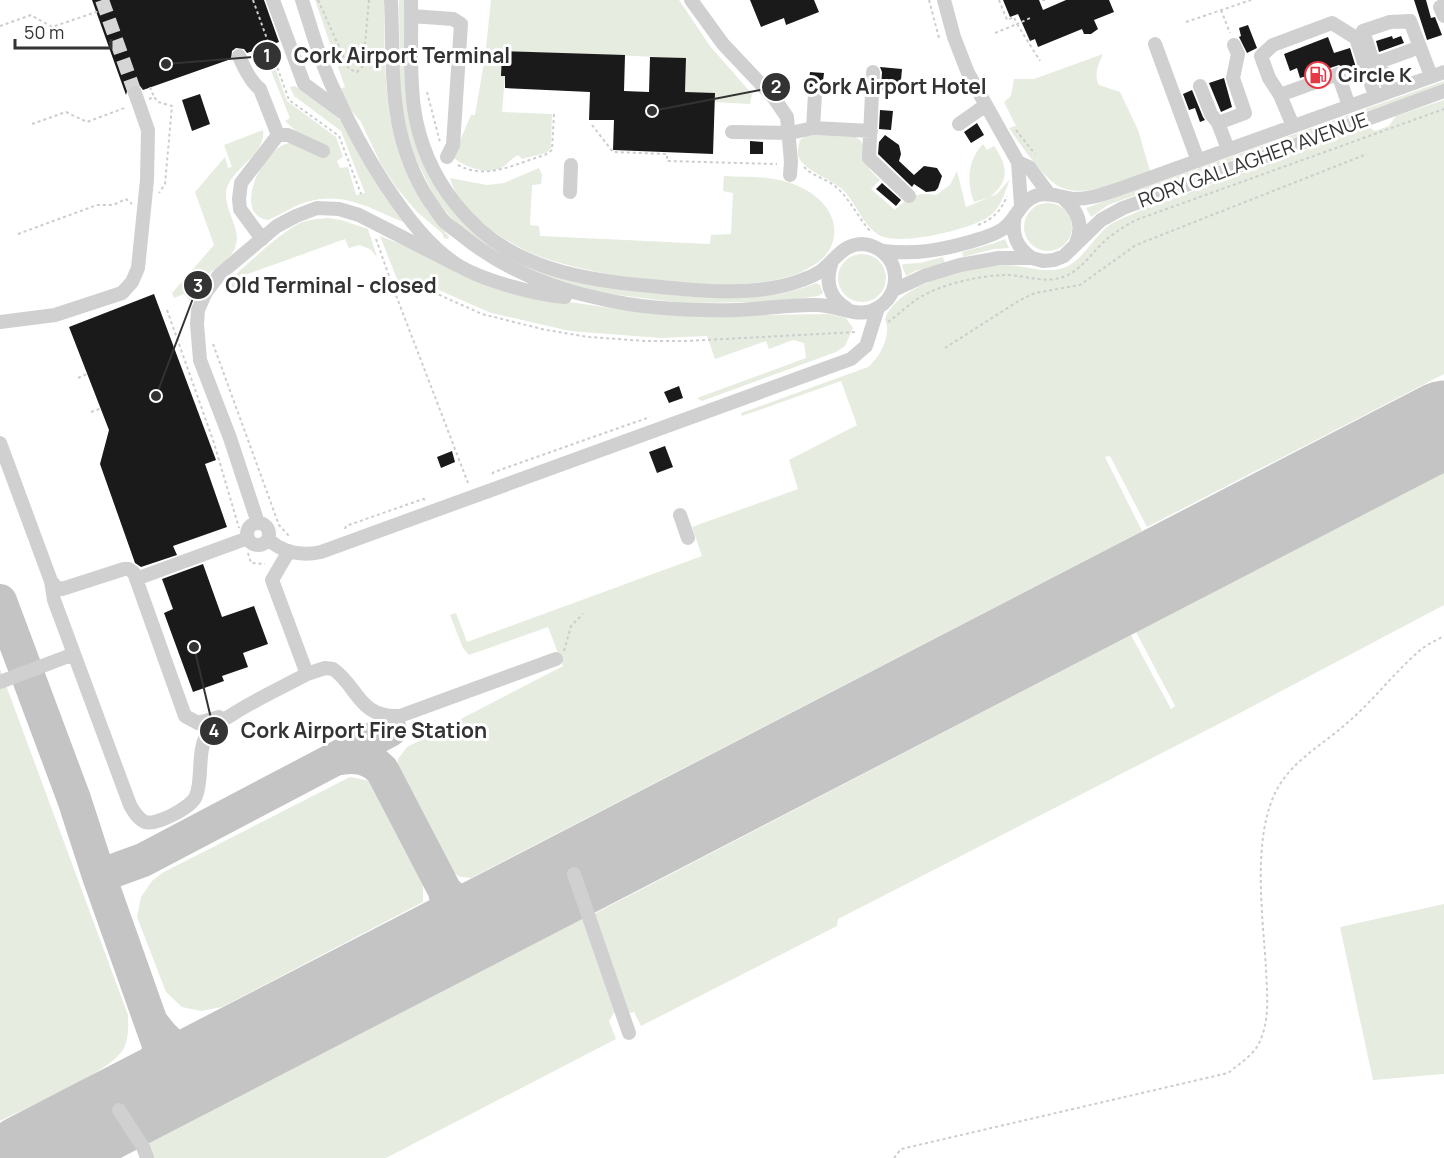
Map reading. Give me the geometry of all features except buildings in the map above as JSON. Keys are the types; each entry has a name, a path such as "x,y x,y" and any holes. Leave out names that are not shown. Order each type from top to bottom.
{"street":[{"path":"273,0 304,84 347,116"},
{"path":"302,0 333,90 393,196 432,244 457,265"},
{"path":"391,0 394,107 399,130 406,155 420,185 442,219 480,250 516,272 556,287 603,300"},
{"name":"RORY GALLAGHER AVENUE","path":"411,0 414,109 426,153 436,175 459,209 484,232 510,251 542,266 621,283 698,290 750,290 781,286 818,273 844,249 854,245 864,244 883,251 907,254 948,249 1005,228 1029,199 1039,195 1092,198 1438,74"},
{"path":"691,0 723,44 774,98 787,117 790,133 790,168"},
{"path":"944,0 960,55 968,73 1018,162 1018,210 1014,235 1018,244 1032,258"},
{"path":"1444,5 1440,7 1444,16"},
{"path":"411,16 453,19 461,24 453,145 447,156"},
{"path":"1420,47 1379,62 1372,59 1363,31 1390,21 1410,21 1420,47 1438,74"},
{"path":"1293,126 1280,95 1269,78 1261,56 1273,45 1332,23 1356,38 1376,96"},
{"path":"1155,44 1198,160"},
{"path":"1218,123 1245,113 1233,78 1238,54 1234,45"},
{"path":"239,56 254,85 260,89 278,135"},
{"path":"1379,62 1390,91"},
{"path":"873,72 869,158 909,196"},
{"path":"1280,95 1338,74 1349,106"},
{"path":"1200,86 1210,114 1218,123 1228,149"},
{"name":"RORY GALLAGHER AVENUE","path":"878,308 888,300 894,290 924,276 960,265 999,258 1054,260 1073,249 1090,229 1123,208 1444,91"},
{"path":"813,128 815,94"},
{"path":"0,322 63,313 122,293 128,288 138,268 149,137 137,98"},
{"path":"959,124 986,105"},
{"path":"732,132 790,133 813,128 871,131"},
{"path":"278,135 288,135 323,151"},
{"path":"262,239 240,209 241,183 278,135"},
{"path":"1018,162 1029,167 1056,196 1077,212 1080,221 1078,240 1073,249"},
{"path":"570,192 572,165"},
{"path":"316,208 339,209 359,215 481,276 518,288 560,297 603,300 652,306 736,310 824,305 857,312 878,308 878,326 866,346 851,359 321,552 301,554 291,545 273,544 268,539 267,529 258,524 230,438 200,360 196,324 198,310 206,292 220,274 277,226 316,208"},
{"path":"883,251 895,269 894,290"},
{"path":"832,261 828,281 830,291 836,300 843,307 866,316 878,326"},
{"path":"0,443 51,581 54,600 130,805 135,814 144,822 153,823 190,806 195,800 206,736 213,726 307,674 325,668 333,669 367,707 378,712 400,716 556,659"},
{"path":"680,514 688,538"},
{"path":"246,539 249,528 258,524"},
{"path":"246,539 256,545 268,539"},
{"path":"136,579 246,539"},
{"path":"291,545 272,580 307,674"},
{"path":"51,581 56,587 62,589 129,569 134,573 187,718 193,722 204,723 241,709"},
{"path":"0,682 74,654"},
{"path":"574,874 628,1033"},
{"path":"119,1110 144,1148 147,1158"}],"path":[{"path":"253,0 290,100 339,136 361,194"},
{"path":"318,0 349,69 357,72 363,66 369,0"},
{"path":"999,0 1007,20 1014,17 1040,62"},
{"path":"1042,0 1047,0"},
{"path":"1186,22 1251,0"},
{"path":"0,26 30,15 52,27 105,9"},
{"path":"1221,10 1234,45"},
{"path":"995,33 1030,18"},
{"path":"150,87 158,102 172,106 165,184 156,198"},
{"path":"32,124 66,112 87,122 137,98 154,97"},
{"path":"878,326 914,300 948,286 1007,275 1044,280 1059,279 1078,269 1107,239 1136,220 1444,109"},
{"path":"1012,123 1040,161"},
{"path":"592,125 613,152 667,154 667,160 772,164 790,168 802,163 806,170 834,185 852,203 870,231 876,236"},
{"path":"945,348 1020,300 1035,293 1080,285 1136,244 1367,154"},
{"path":"970,227 995,216 1003,206 1008,191"},
{"path":"18,234 98,205 113,205 126,200 138,208 144,208"},
{"path":"375,234 470,489"},
{"path":"394,290 415,284 482,314 546,330 606,339 686,341 855,332 851,340"},
{"path":"167,310 246,539 251,563 281,566"},
{"path":"210,335 279,525 291,545"},
{"path":"78,378 89,373"},
{"path":"91,412 102,408"},
{"path":"490,477 494,472 647,417 658,419"},
{"path":"341,536 346,526 423,499 433,502"},
{"path":"556,659 563,653 571,626 583,614"},
{"path":"894,1158 901,1149 1228,1073 1245,1060 1260,1043 1267,1020 1261,892 1262,853 1275,794 1289,772 1313,748 1346,724 1418,651 1444,636"}],"shaded area":[{"path":"315,0 384,0 386,78 392,129 408,177 421,200 449,237 448,239 444,238 442,233 417,212 396,187 380,162 361,122 346,104 340,89 345,87"},
{"path":"399,0 405,0 408,105 420,155 431,179 448,204 504,254 524,266 547,274 680,296 752,297 797,290 816,283 820,285 823,293 818,296 774,302 682,303 595,292 559,285 484,249 453,220 435,198 409,145 400,93"},
{"path":"491,0 679,0 710,46 752,94 750,104 715,102 685,92 686,58 502,51 501,75 505,76 502,112 552,114 551,148 546,153 522,159 518,155 497,170 470,167 453,157 471,115 475,115 485,57"},
{"path":"1103,54 1097,69 1097,81 1099,85 1120,92 1138,130 1150,171 1093,190 1070,190 1054,183 1026,151 1009,128 1016,126 1004,102 1011,96 1014,79 1034,79"},
{"path":"273,62 287,101 336,137 343,157 337,161 340,168 348,167 356,195 365,193 341,131 294,96 290,87 295,86 343,122 384,196 403,222 358,203 335,199 305,202 268,220 257,215 252,205 255,179 271,154 281,146 291,143 298,133 285,121 290,118 268,63"},
{"path":"1444,81 1444,86 1379,107 1108,205 1091,217 1086,208"},
{"path":"1444,100 1444,374 1147,527 1110,456 1105,457 1142,531 471,878 461,877 448,870 397,771 398,759 407,747 563,666 548,627 469,655 463,648 450,615 456,613 467,642 702,556 692,527 798,489 789,460 857,425 841,381 742,416 741,413 868,367 877,358 884,345 887,332 885,319 892,306 919,286 955,273 990,266 1013,265 1045,270 1060,269 1073,263 1107,227 1118,220 1368,127 1375,131 1389,126 1396,116"},
{"path":"263,130 263,139 254,155 228,184 226,193 228,209 237,237 233,252 203,280 190,301 184,294 174,298 172,293 214,245 195,192 225,157 228,168 232,167 224,145"},
{"path":"807,135 859,139 863,145 868,166 880,180 871,189 895,210 914,196 936,195 950,185 957,171 966,207 988,198 974,202 969,179 971,164 983,144 987,150 994,146 1002,160 1005,173 1001,185 990,197 997,194 1010,179 998,207 982,220 969,226 937,234 891,239 881,236 869,227 843,190 813,172 803,163 798,156 798,149 800,140"},
{"path":"539,168 542,175 541,184 532,185 530,225 539,226 540,236 710,244 711,235 731,234 733,193 723,191 724,176 772,179 799,186 809,192 818,198 831,215 834,225 833,242 823,258 814,265 777,279 746,284 711,285 637,279 570,266 517,246 475,216 455,191 450,178 487,185 504,183"},
{"path":"1043,203 1053,203 1065,210 1072,222 1072,232 1065,244 1053,251 1043,251 1028,240 1024,232 1024,222 1035,207"},
{"path":"328,218 368,229 377,257 370,249 359,245 349,248 345,239 242,276 244,284 225,291 226,283 291,228 314,219"},
{"path":"380,236 535,297 645,313 697,316 829,314 846,318 853,328 845,346 836,352 702,401 697,398 806,358 804,343 793,340 769,349 766,341 715,359 707,336 661,338 570,331 491,313 416,280 399,284"},
{"path":"1005,239 1009,248 994,249 963,257 962,252"},
{"path":"857,254 867,254 879,261 886,273 886,283 879,295 867,302 857,302 842,291 838,283 838,273 849,258"},
{"path":"943,257 945,263 915,271 906,276 902,266 903,264 920,263"},
{"path":"1444,472 1444,605 1238,714 838,919 837,926 641,1026 634,1012 630,1013 622,1005 592,915 1131,635 1171,709 1175,706 1136,632"},
{"path":"0,669 128,1015 128,1023 124,1048 104,1067 68,1088 0,1121"},
{"path":"350,777 375,782 423,877 423,902 222,1007 201,1011 182,1007 166,992 137,917 141,897 152,881 162,873"},
{"path":"1444,904 1444,1074 1373,1080 1340,927"},
{"path":"584,918 616,1009 609,1021 616,1039 386,1158 151,1158 146,1145"}],"taxiway":[{"path":"0,601 74,799 159,1045 156,1067 149,1083 119,1110"},
{"path":"99,876 143,860 390,730"},
{"path":"335,759 348,757 366,759 382,770 445,891 460,904 482,911 509,908"},
{"path":"425,951 437,938 444,924 447,909 445,891"},
{"path":"154,1026 170,1044 187,1053 207,1055 231,1052"}],"runway":[{"path":"26,1158 1444,424"}],"tunnel":[{"path":"102,0 135,93"}],"place":[{"name":"Cork Airport Terminal","path":"166,64"},
{"name":"Circle K","path":"1318,75"},
{"name":"Cork Airport Hotel","path":"652,111"},
{"name":"Old Terminal - closed","path":"156,396"},
{"name":"Cork Airport Fire Station","path":"194,647"}]}
